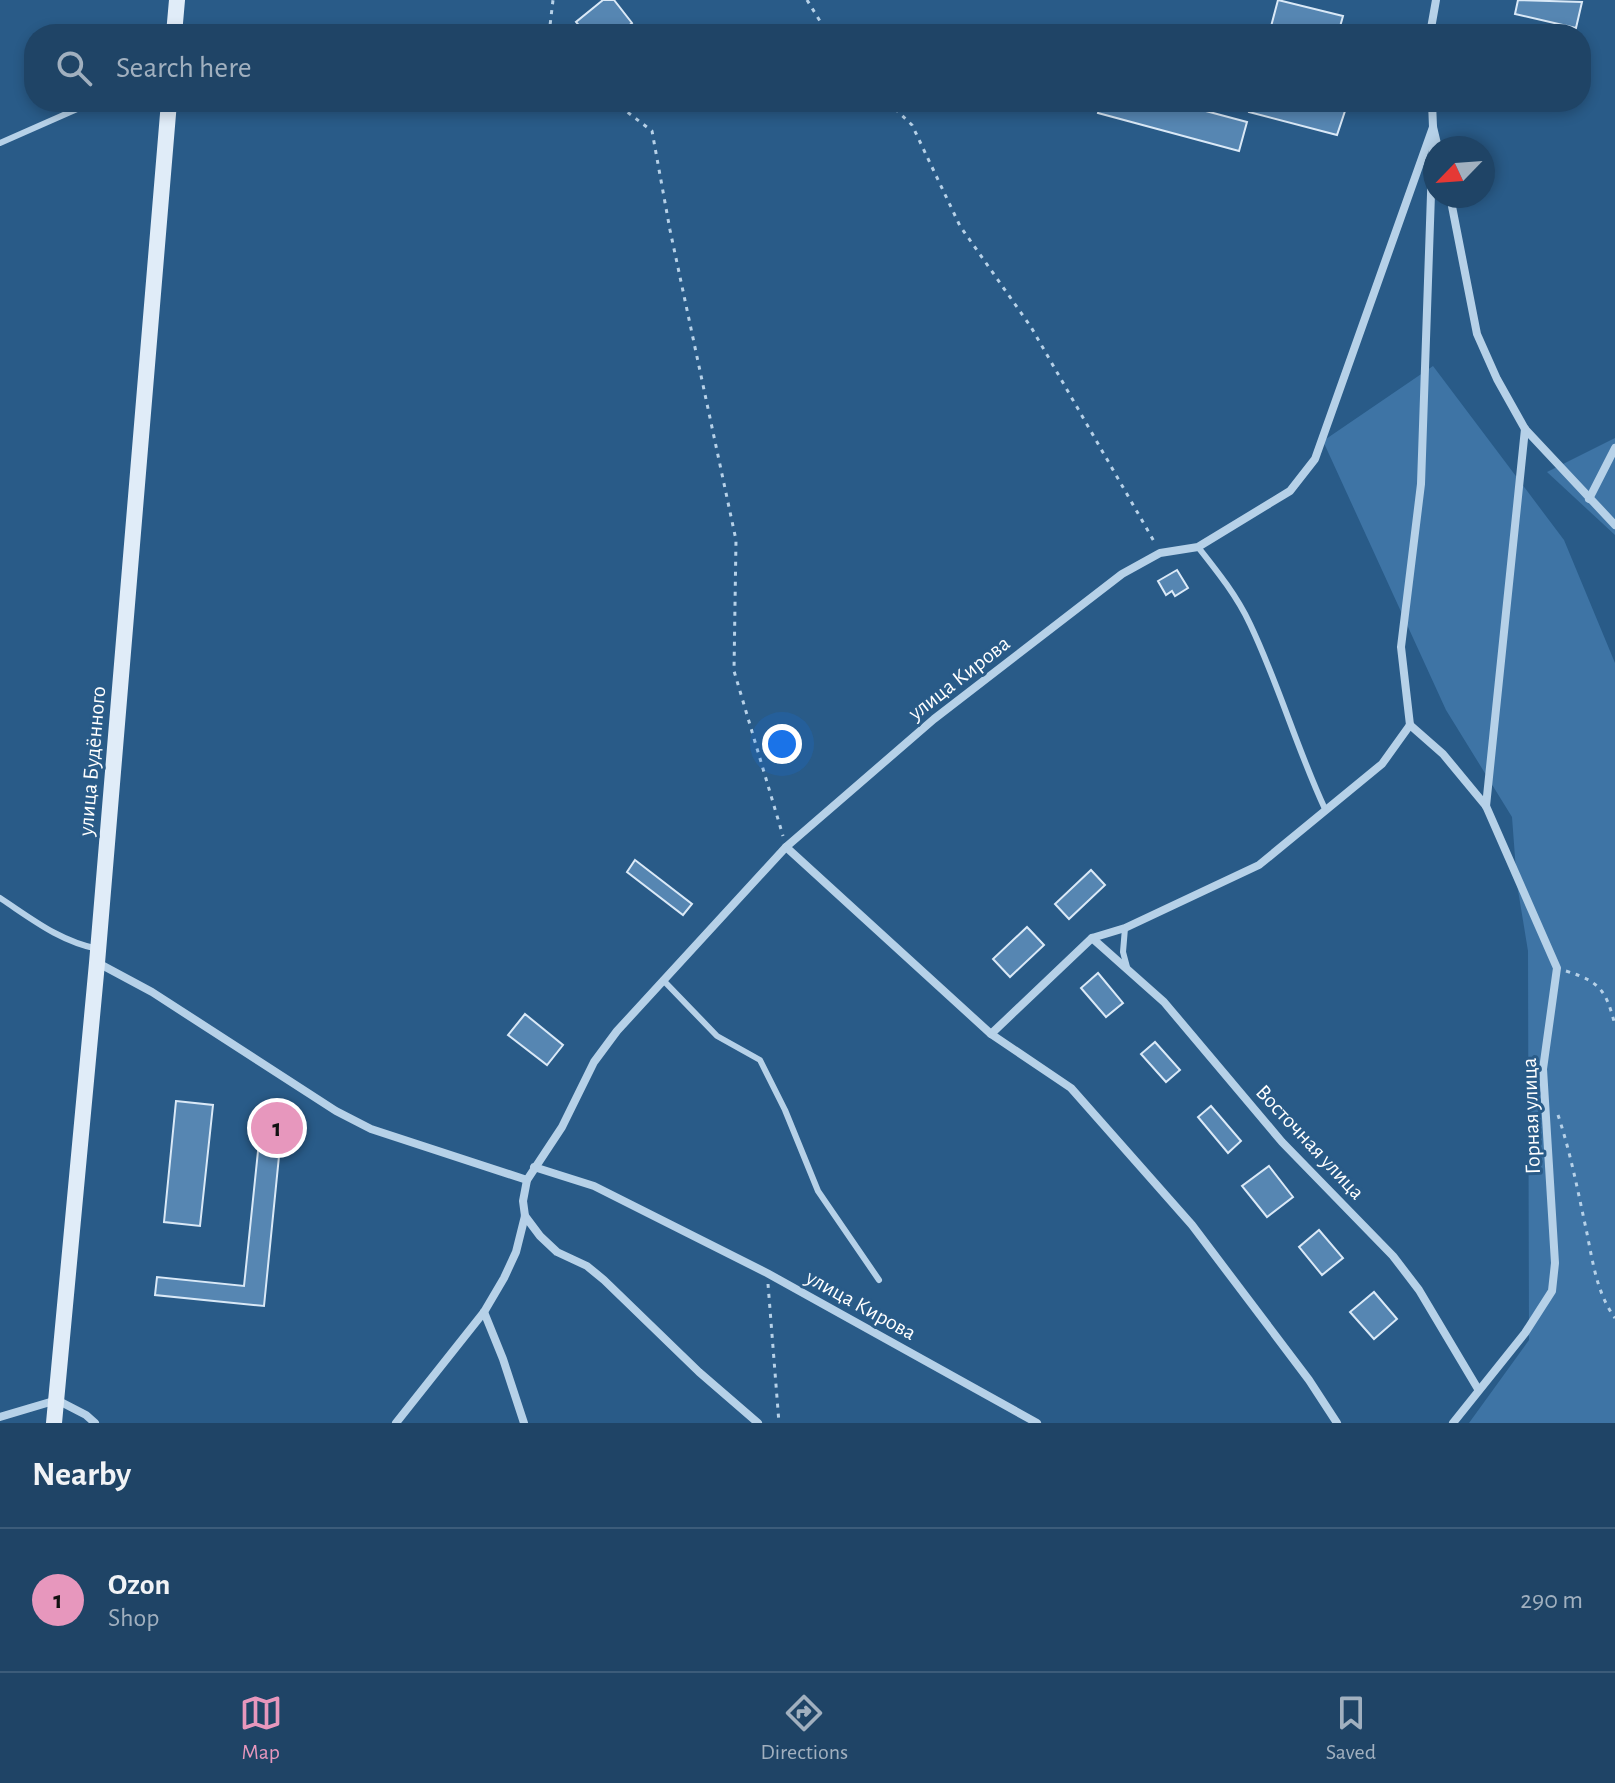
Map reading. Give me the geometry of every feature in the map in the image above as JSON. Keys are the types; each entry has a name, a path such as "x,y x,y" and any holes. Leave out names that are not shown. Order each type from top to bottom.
{"main road":[{"path":"175,24 177,0"},
{"name":"улица Будённого","path":"54,1423 98,956 168,112"}],"street":[{"path":"1432,24 1436,0"},
{"path":"1432,112 1421,484 1401,647 1410,725 1443,754 1486,806 1557,968"},
{"path":"1433,127 1435,136"},
{"name":"улица Кирова","path":"396,1423 484,1312 516,1252 525,1216 523,1201 527,1180 562,1127 594,1062 617,1031 786,847 934,719 1122,574 1160,553 1198,547 1290,491 1315,459 1433,127"},
{"path":"1452,208 1477,334 1497,379 1525,429 1615,525"},
{"path":"1486,806 1525,429"},
{"path":"1589,499 1615,448"},
{"path":"991,1034 1092,938 1125,928 1259,865 1382,764 1410,725"},
{"path":"786,847 991,1034 1071,1088 1082,1099 1192,1225 1309,1380 1337,1423"},
{"name":"Восточная улица","path":"1092,938 1164,1002 1282,1142 1393,1256 1419,1290 1478,1389"},
{"path":"98,956 336,1111 371,1129 527,1180"},
{"name":"Горная улица","path":"1453,1423 1518,1342 1552,1291 1555,1263 1543,1069 1557,968"},
{"name":"улица Кирова","path":"534,1167 594,1186 767,1273 1037,1423"},
{"path":"525,1216 557,1252 587,1266 604,1280 699,1372 758,1423"},
{"path":"484,1312 524,1423"},
{"path":"0,1417 57,1400 95,1423"}],"lane":[{"path":"0,143 70,112"},
{"path":"1198,547 1228,585 1249,623 1307,772 1325,809"},
{"path":"0,898 56,936 98,956"},
{"path":"1125,928 1123,952 1128,970"},
{"name":"улица Кирова","path":"663,980 717,1036 760,1060 785,1110 818,1191 879,1280"}],"path":[{"path":"550,24 553,0"},
{"path":"807,0 822,24"},
{"path":"627,112 652,131 736,540 734,671 786,847"},
{"path":"898,112 912,125 960,226 1031,327 1160,553"},
{"path":"1557,968 1585,977 1607,995 1615,1025"},
{"path":"1556,1109 1570,1150 1594,1267 1605,1304 1615,1318"},
{"path":"767,1273 779,1423"}],"shaded area":[{"path":"1433,366 1564,540 1615,663 1615,1423 1469,1423 1529,1340 1528,951 1517,884 1512,817 1446,710 1323,441"},
{"path":"1615,438 1615,535 1547,472"}],"building":[{"path":"603,0 614,0 632,23 578,24 576,22"},
{"path":"1278,0 1343,16 1341,24 1272,24"},
{"path":"1518,0 1582,2 1577,24 1559,24 1515,14"},
{"path":"1210,112 1247,122 1239,151 1098,113"},
{"path":"1249,112 1345,112 1337,135"},
{"path":"1177,570 1188,588 1175,596 1172,591 1166,595 1158,581"},
{"path":"635,860 692,904 683,915 627,872"},
{"path":"1091,870 1105,885 1069,919 1055,904"},
{"path":"1027,927 1044,945 1010,977 993,959"},
{"path":"1098,973 1123,1003 1106,1017 1081,988"},
{"path":"525,1014 563,1045 547,1065 508,1035"},
{"path":"1155,1042 1180,1070 1166,1082 1141,1054"},
{"path":"176,1101 213,1105 200,1226 164,1222"},
{"path":"263,1103 284,1106 264,1306 155,1295 157,1277 244,1286"},
{"path":"1211,1106 1241,1141 1228,1153 1198,1117"},
{"path":"1269,1166 1293,1197 1267,1217 1242,1186"},
{"path":"1319,1230 1343,1258 1322,1275 1299,1247"},
{"path":"1374,1292 1397,1319 1374,1339 1350,1312"}],"place":[{"name":"Ozon","path":"277,1128"}]}
